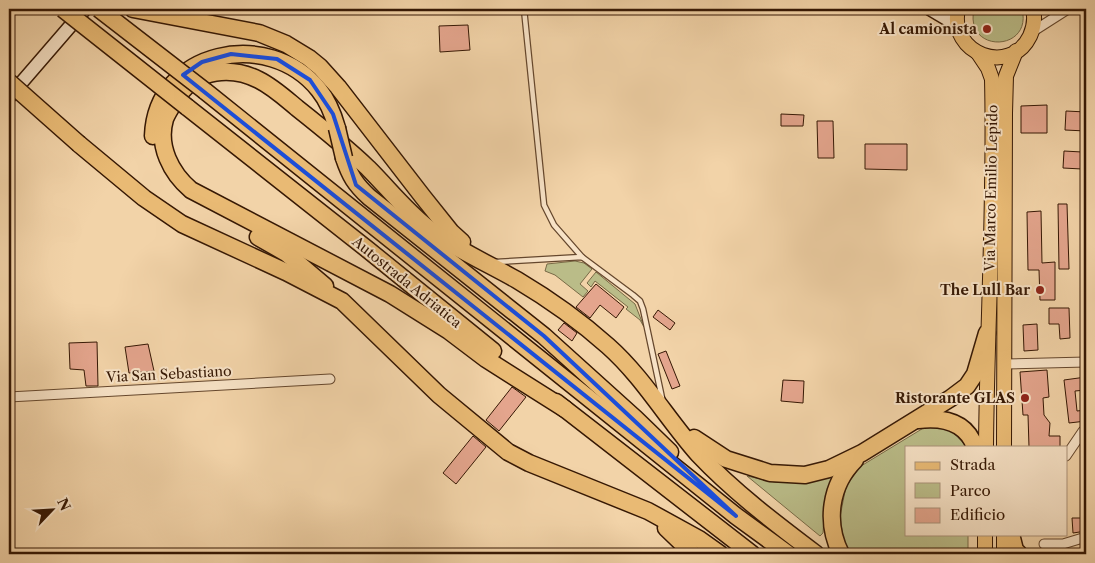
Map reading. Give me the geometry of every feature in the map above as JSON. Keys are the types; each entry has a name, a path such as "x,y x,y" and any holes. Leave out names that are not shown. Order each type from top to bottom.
{"highway":[{"name":"Autostrada Adriatica","path":"63,9 366,248 565,409 752,554"},
{"name":"Autostrada Adriatica","path":"99,9 205,91 736,516 788,554"},
{"path":"135,10 259,33 286,44 309,58 338,87 451,232 484,262"},
{"path":"720,554 699,539 648,511 529,463 508,452 439,394 342,301 286,253 183,198 173,189 158,167 152,138 155,113 168,90 178,78 202,62 243,53 261,54 277,59 288,64 310,80 327,102 337,128 344,158 356,185 544,336 636,419 736,516"},
{"path":"565,409 486,359 449,331 390,294 191,190 182,183 168,160 163,132 165,120 182,92 205,74 219,72 232,72 258,79 272,88 322,127 368,168 427,227 452,245 541,294 610,347 629,367 698,453 730,485 816,554"},
{"path":"9,82 144,198 182,224 286,272 342,301"},
{"path":"671,421 703,445 726,459 770,473 804,475 818,473 862,452 951,398 972,380 987,332"},
{"path":"916,420 933,418 960,425 969,434 975,446"},
{"path":"841,554 833,531 832,505 845,470 862,452"},
{"path":"648,511 693,554"},
{"path":"1012,536 1015,550 1019,554"}],"main road":[{"path":"9,98 85,9"},
{"path":"930,9 957,25 958,9"},
{"path":"1032,32 1034,22 1033,9"},
{"name":"Via Marco Emilio Lepido","path":"957,25 961,37 968,46 978,53 988,68 992,79 993,193 987,332 986,446"},
{"name":"Via Marco Emilio Lepido","path":"1004,446 1006,76 1016,51 1023,46 1032,32"},
{"path":"978,53 987,57 997,58 1007,56 1016,51"},
{"path":"985,536 985,554"},
{"path":"1004,536 1004,554"}],"street":[{"path":"1032,32 1068,9"},
{"path":"1003,364 1086,362"},
{"name":"Via San Sebastiano","path":"9,397 330,379"},
{"path":"1068,453 1083,431 1086,431"},
{"path":"1044,544 1063,544 1086,537"}],"lane":[{"path":"524,9 544,205 554,225 582,256 640,301 646,320 661,395 671,421"},
{"path":"484,262 582,256"}],"highlighted area":[{"path":"231,54 277,59 310,80 333,114 356,185 544,336 736,516 306,172 183,75 202,62"}],"green space":[{"path":"974,9 1022,9 1023,23 1018,33 1009,40 998,42 988,40 979,34 974,24"},
{"path":"575,261 584,263 592,269 580,284 588,291 583,297 555,275 545,271 547,264"},
{"path":"596,272 635,304 644,327 640,320 626,309 628,307 595,281 591,287 587,283"},
{"path":"930,424 951,430 966,446 905,446 905,536 968,536 968,554 851,554 844,545 840,517 846,486 861,466"},
{"path":"839,469 824,518 823,533 820,536 747,476 775,482 789,482"}],"building":[{"path":"468,25 470,50 440,52 439,26"},
{"path":"1047,105 1047,133 1021,133 1021,106"},
{"path":"1066,111 1086,112 1086,131 1065,130"},
{"path":"781,114 804,115 803,126 781,126"},
{"path":"817,121 833,121 834,158 818,158"},
{"path":"865,144 907,144 907,170 865,169"},
{"path":"1064,151 1082,152 1082,169 1063,168"},
{"path":"1058,204 1067,204 1069,269 1059,269"},
{"path":"1041,211 1042,263 1055,262 1055,300 1040,300 1039,270 1028,270 1027,212"},
{"path":"596,284 624,307 616,318 600,305 590,318 576,307"},
{"path":"1049,308 1069,308 1070,338 1060,339 1059,324 1049,324"},
{"path":"658,310 675,323 670,330 653,317"},
{"path":"564,323 577,333 572,341 558,330"},
{"path":"1037,324 1038,350 1024,351 1023,325"},
{"path":"97,342 98,386 86,386 84,370 70,369 69,343"},
{"path":"148,344 154,371 129,373 125,347"},
{"path":"666,351 680,386 672,389 658,354"},
{"path":"1047,370 1049,397 1043,398 1044,415 1050,423 1049,436 1060,436 1060,446 1029,446 1028,415 1023,415 1020,372"},
{"path":"1086,377 1086,390 1075,391 1077,411 1086,410 1086,421 1069,423 1064,380"},
{"path":"783,380 804,381 803,403 781,401"},
{"path":"512,387 526,397 499,431 486,420"},
{"path":"473,436 486,447 456,484 443,473"},
{"path":"1072,518 1086,518 1086,531 1073,533"}],"place":[{"name":"Al camionista","path":"987,29"},
{"name":"The Lull Bar","path":"1040,290"},
{"name":"Ristorante GLAS","path":"1025,398"}]}
